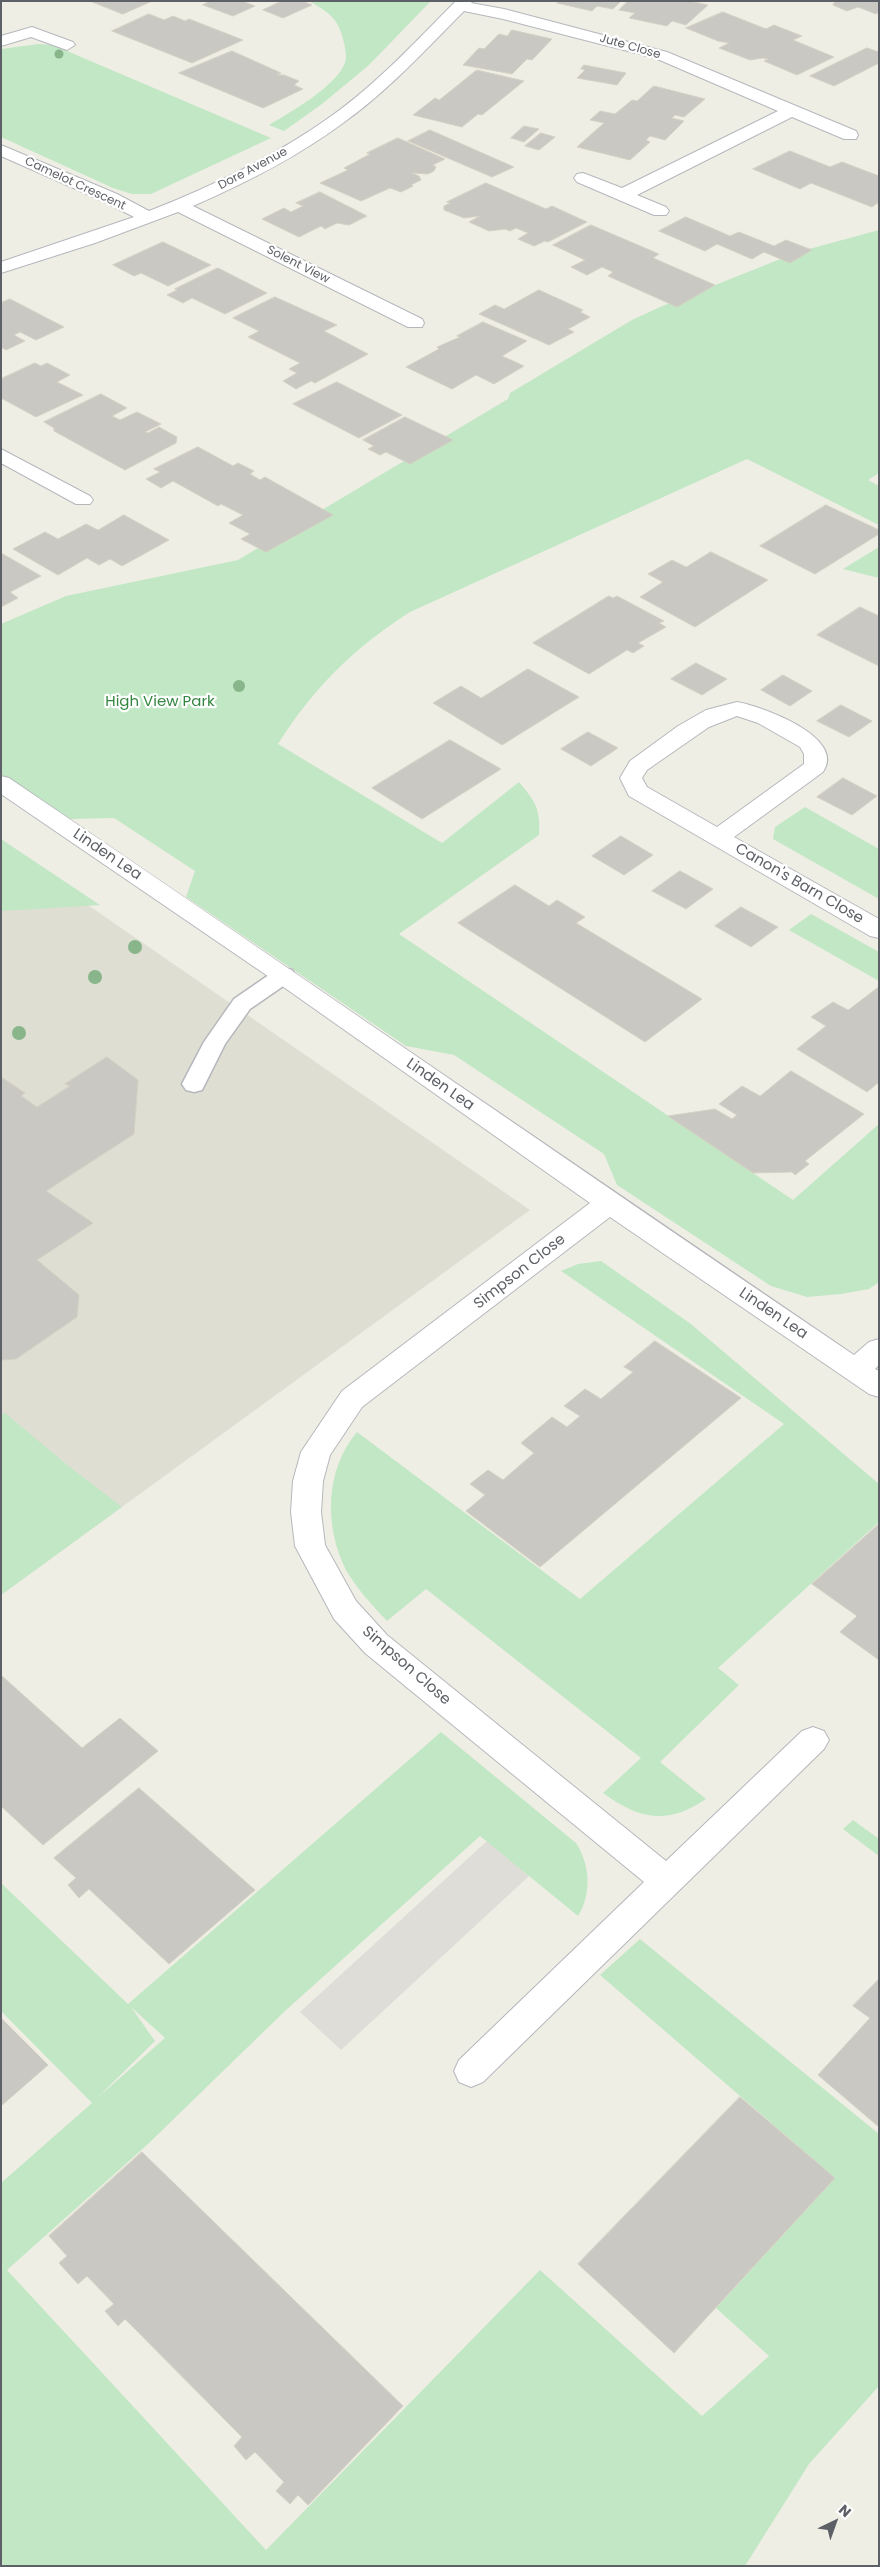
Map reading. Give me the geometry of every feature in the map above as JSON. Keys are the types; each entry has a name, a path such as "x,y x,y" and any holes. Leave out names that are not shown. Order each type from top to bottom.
{"street":[{"name":"Jute Close","path":"462,3 661,55 850,135"},
{"name":"Dore Avenue","path":"1,268 180,206 256,169 336,120 400,67 462,3"},
{"path":"1,41 32,32 66,45"},
{"path":"622,195 792,110"},
{"name":"Camelot Crescent","path":"1,150 111,198 149,218"},
{"path":"583,178 660,211"},
{"name":"Solent View","path":"180,206 415,323"},
{"path":"1,455 83,500"},
{"name":"Canon's Barn Close","path":"718,837 816,767 817,754 809,741 755,712 735,709 716,713 638,766 632,778 637,791 879,930"},
{"name":"Linden Lea","path":"1,783 284,975 609,1203 879,1386"},
{"name":"Simpson Close","path":"609,1203 352,1399 316,1452 308,1481 306,1512 310,1546 345,1610 376,1644 666,1881"},
{"path":"855,1370 879,1349"},
{"path":"471,2071 813,1740"}],"lane":[{"path":"194,1084 215,1042 242,1004 284,975"}],"shaded area":[{"path":"1,845 530,1210 1,1595"},
{"path":"487,1841 529,1876 341,2050 300,2012"}],"green space":[{"path":"309,1 431,1 369,65 322,104 284,131 269,125 326,87 343,68 346,58 342,35 336,22 323,9"},
{"path":"39,44 53,45 271,138 151,194 132,194 113,188 1,137 1,49"},
{"name":"High View Park","path":"879,230 879,473 868,480 879,486 879,525 747,459 410,612 371,640 336,670 306,704 278,744 442,843 519,782 536,806 539,818 539,835 399,934 793,1200 879,1124 879,1282 869,1289 807,1297 771,1286 617,1185 604,1154 454,1055 406,1046 186,897 195,871 114,818 69,819 1,774 1,624 66,596 238,560 508,399 510,393 632,320 798,252"},
{"path":"879,547 879,578 843,569"},
{"path":"805,807 879,849 879,899 773,839 775,827"},
{"path":"1,839 100,905 1,911"},
{"path":"811,914 879,952 879,981 789,930"},
{"path":"601,1261 691,1324 879,1484 879,1522 718,1668 739,1685 660,1762 706,1799 679,1813 666,1816 642,1814 616,1802 603,1793 641,1758 426,1589 387,1621 370,1603 346,1570 339,1553 331,1517 331,1499 339,1463 346,1447 357,1432 580,1599 784,1424 561,1271 578,1264"},
{"path":"5,1413 66,1464 122,1507 1,1595 1,1415"},
{"path":"441,1732 576,1843 584,1860 588,1879 587,1889 583,1907 578,1916 480,1836 285,2011 148,2144 7,2270 266,2550 540,2270 702,2416 769,2356 716,2308 835,2178 600,1975 640,1939 879,2134 879,2386 809,2464 745,2566 1,2566 1,2183 92,2103 1,2011 1,1883 128,2004","holes":["131,2007 165,2038 96,2099 155,2041"]},
{"path":"853,1820 879,1839 879,1856 843,1829"}],"building":[{"path":"90,1 152,1 123,14"},
{"path":"210,1 242,1 255,6 233,16 203,5"},
{"path":"282,1 302,1 312,5 283,18 263,10"},
{"path":"559,1 621,1 613,9 597,6 592,11 557,3"},
{"path":"628,1 689,1 708,5 686,25 672,21 667,26 629,18 635,13 619,10"},
{"path":"836,1 879,1 879,12 876,14 858,7 847,11 833,5"},
{"path":"723,12 766,29 774,25 802,36 793,40 834,57 797,75 764,61 768,59 750,60 719,48 729,43 718,41 686,28"},
{"path":"149,14 164,20 173,16 185,21 189,19 243,40 192,63 112,31"},
{"path":"512,30 552,39 532,60 527,59 512,74 463,65 479,48 484,49 499,34 507,36"},
{"path":"867,48 879,52 879,63 834,86 810,76"},
{"path":"232,51 281,73 277,75 284,75 299,81 294,85 303,89 263,108 179,73"},
{"path":"584,65 626,73 617,85 577,78 585,70 581,69"},
{"path":"477,70 524,81 482,115 478,114 462,127 413,115 435,98 439,100"},
{"path":"654,86 705,99 684,117 675,115 672,118 684,121 665,140 650,136 646,140 650,142 630,160 577,147 604,123 590,120 600,111 615,114 632,100 637,101"},
{"path":"524,126 539,129 524,142 511,138"},
{"path":"430,130 514,167 492,177 408,141"},
{"path":"541,133 555,137 539,150 525,146"},
{"path":"398,138 445,159 433,165 436,167 434,171 428,174 412,173 419,176 421,180 401,192 390,188 361,201 320,183 348,170 344,168 370,154 367,153"},
{"path":"790,151 830,167 842,162 879,176 879,202 872,207 811,183 800,189 753,169"},
{"path":"486,183 546,209 552,206 587,222 548,242 545,241 534,246 518,239 528,233 516,228 510,231 505,229 489,231 469,222 480,216 464,218 444,210 444,206 450,203 447,202"},
{"path":"320,192 367,216 349,225 337,223 325,229 321,226 299,237 262,219 284,208 291,212 303,206 296,203"},
{"path":"686,217 730,236 739,232 774,246 786,240 812,250 790,263 764,252 752,259 717,244 705,251 659,231"},
{"path":"591,225 659,254 653,258 715,285 677,307 608,276 613,272 602,267 587,275 571,267 585,260 553,245"},
{"path":"163,242 211,265 168,286 141,273 134,276 113,265"},
{"path":"218,268 267,293 225,314 192,298 183,303 167,295 177,290 175,289"},
{"path":"539,290 583,310 580,312 590,317 568,329 574,332 549,345 479,314 495,305 504,309"},
{"path":"275,297 337,325 324,331 368,354 315,383 311,381 296,389 283,381 297,373 289,369 300,363 248,337 259,331 233,318"},
{"path":"10,299 64,327 36,340 20,332 14,335 25,341 6,350 1,347 1,303"},
{"path":"483,322 527,341 502,356 524,366 494,384 476,375 452,389 406,367 439,349 437,347 460,337 457,336"},
{"path":"35,363 41,366 47,363 70,375 57,382 83,395 36,417 1,398 1,379"},
{"path":"337,382 402,415 359,438 293,404"},
{"path":"101,394 127,408 112,416 120,420 137,412 161,424 145,432 148,433 159,427 177,437 176,443 125,470 54,431 54,428 44,422"},
{"path":"405,417 453,440 410,464 386,452 380,455 368,449 374,446 363,440"},
{"path":"198,447 233,466 238,463 254,471 250,474 260,480 265,477 333,515 266,552 241,539 250,534 229,523 243,515 221,504 218,506 173,481 161,488 146,479 160,472 154,469"},
{"path":"826,505 879,530 879,534 815,574 760,546"},
{"path":"124,515 169,540 122,566 110,559 99,565 87,558 58,575 13,549 45,532 58,539 86,524 98,530"},
{"path":"711,552 768,580 695,627 640,597 663,582 648,574 672,560 686,567"},
{"path":"1,553 41,576 10,592 18,598 1,607"},
{"path":"609,596 613,598 617,596 664,621 659,623 666,627 638,643 644,646 633,653 627,650 589,674 533,643"},
{"path":"860,607 879,616 879,666 817,635"},
{"path":"696,663 727,679 702,695 671,679"},
{"path":"528,669 579,697 502,745 433,703 461,686 481,698"},
{"path":"783,675 812,691 790,706 761,690"},
{"path":"841,705 872,721 849,737 817,721"},
{"path":"588,732 618,748 591,766 561,749"},
{"path":"450,740 501,769 422,819 372,788"},
{"path":"843,778 877,796 852,815 817,797"},
{"path":"621,836 653,855 624,875 592,856"},
{"path":"680,871 713,889 686,909 652,891"},
{"path":"515,885 549,906 557,900 585,917 576,923 702,999 645,1042 458,923"},
{"path":"741,907 778,927 751,947 715,926"},
{"path":"879,987 879,1082 867,1092 797,1049 826,1026 811,1017 833,1002 848,1010"},
{"path":"107,1057 138,1080 134,1134 46,1191 93,1223 37,1260 79,1295 77,1317 16,1359 1,1360 1,1077 25,1093 21,1096 37,1107 70,1086 65,1084"},
{"path":"791,1071 864,1114 805,1161 809,1164 795,1175 792,1172 753,1173 668,1116 715,1109 732,1119 737,1115 719,1104 742,1086 760,1096"},
{"path":"655,1341 741,1398 540,1567 466,1511 485,1495 470,1484 488,1470 503,1480 534,1453 521,1443 552,1417 567,1427 580,1416 564,1406 585,1389 601,1399 633,1372 624,1367"},
{"path":"879,1524 879,1660 840,1632 857,1616 812,1584"},
{"path":"1,1675 82,1748 120,1718 158,1751 43,1845 1,1806"},
{"path":"139,1788 255,1890 169,1964 89,1889 79,1898 68,1885 76,1878 54,1858"},
{"path":"879,1979 879,2127 818,2075 870,2018 853,2006"},
{"path":"1,2018 48,2065 1,2106"},
{"path":"740,2097 835,2178 674,2353 578,2264"},
{"path":"142,2152 403,2406 308,2505 298,2495 290,2504 276,2491 284,2482 255,2452 246,2460 234,2446 242,2437 125,2319 118,2326 105,2311 114,2304 87,2276 78,2284 59,2263 67,2256 49,2236"}]}
